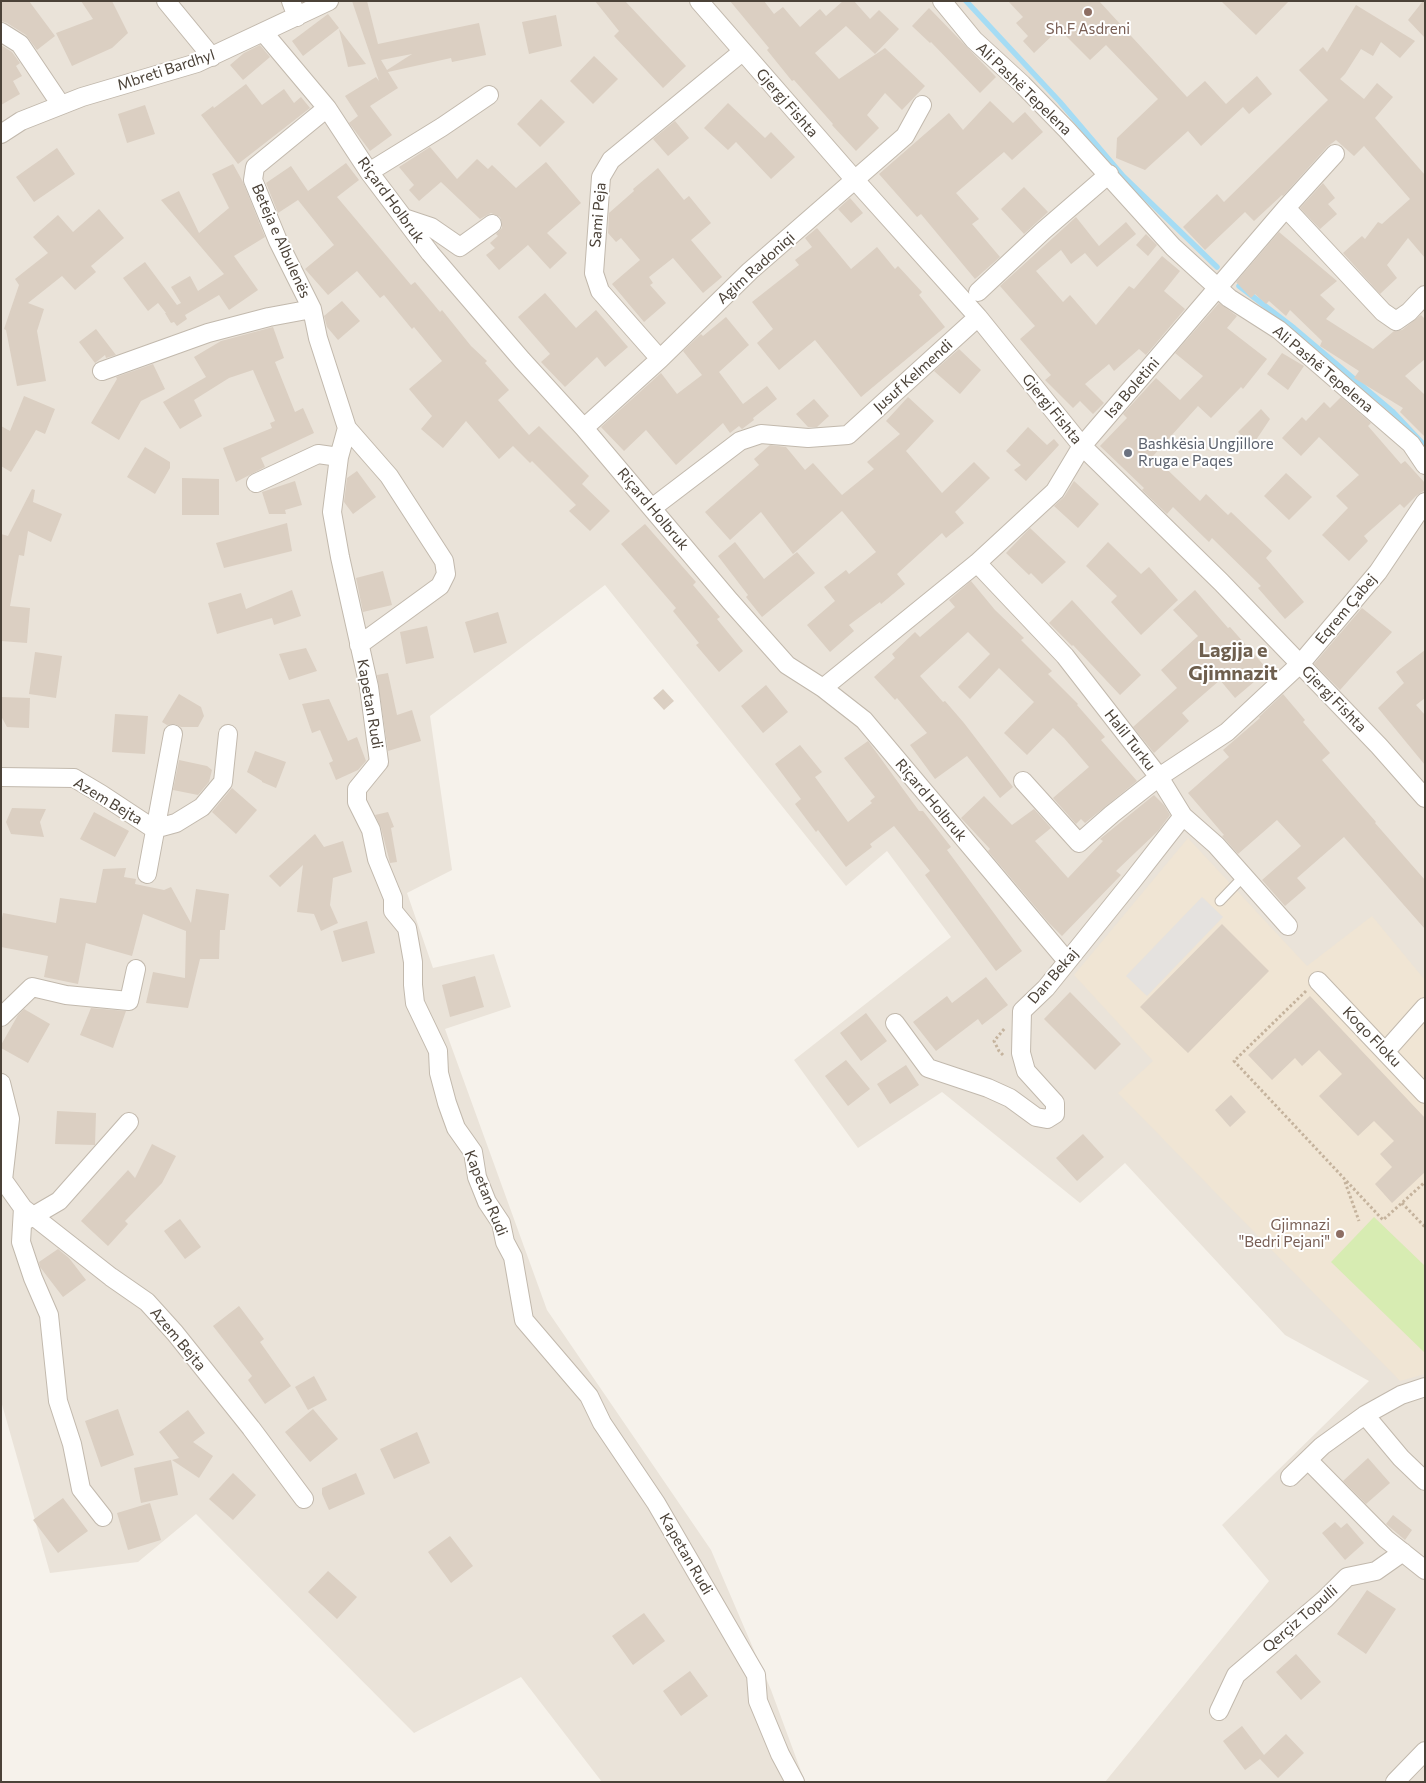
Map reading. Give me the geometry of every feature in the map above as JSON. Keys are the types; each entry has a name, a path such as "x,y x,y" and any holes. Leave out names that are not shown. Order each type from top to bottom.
{"street":[{"path":"166,1 212,57"},
{"name":"Mbreti Bardhyl","path":"1,134 20,121 82,97 212,57 264,33 294,9 329,1"},
{"name":"Gjergj Fishta","path":"699,1 855,180 978,317 1082,446 1221,582 1300,663 1379,746 1425,798"},
{"name":"Ali Pashë Tepelena","path":"942,1 974,40 1022,84 1109,174 1173,247 1229,298 1279,330 1411,444 1425,465"},
{"path":"1,32 20,44 61,105"},
{"name":"Riçard Holbruk","path":"264,33 327,108 369,172 448,274 522,360 584,428 787,665 824,688 864,720 1067,961"},
{"name":"Sami Peja","path":"660,358 600,291 594,273 601,177 611,160 742,52"},
{"path":"369,172 442,127 489,95"},
{"name":"Agim Radoniqi","path":"584,428 750,271 905,136 922,104"},
{"name":"Beteja e Albulenës","path":"102,371 208,333 269,317 312,309 278,241 252,180 255,167 327,108"},
{"name":"Isa Boletini","path":"824,688 977,563 1055,490 1082,446 1286,208 1335,154"},
{"path":"978,292 1043,231 1109,174"},
{"path":"1286,208 1383,312 1396,321 1409,312 1425,295"},
{"path":"404,218 431,227 460,247 492,224"},
{"name":"Kapetan Rudi","path":"312,309 318,338 347,428 389,476 444,561 446,574 440,586 359,645"},
{"name":"Jusuf Kelmendi","path":"652,508 740,442 761,434 808,438 848,434 978,317"},
{"name":"Kapetan Rudi","path":"347,428 339,457 332,512 369,687 379,762 357,788 357,802 371,830 377,859 393,898 393,911 407,928 413,962 415,1003 438,1050 446,1103 456,1128 472,1152 477,1177 487,1202 501,1223 505,1242 513,1257 524,1320 589,1396 602,1423 661,1510 756,1675 758,1701 780,1754 795,1782"},
{"path":"256,483 318,454 339,457"},
{"name":"Eqrem Çabej","path":"1159,777 1227,732 1300,663 1378,572 1425,502"},
{"name":"Halil Turku","path":"977,563 1065,656 1159,777 1079,843 1023,781"},
{"name":"Azem Bejta","path":"147,874 172,734"},
{"path":"154,829 176,823 202,806 222,782 228,734"},
{"name":"Azem Bejta","path":"1,777 74,778 154,829"},
{"path":"1159,777 1183,816 1216,845 1288,926"},
{"name":"Dan Bekaj","path":"895,1023 928,1068 988,1088 1010,1098 1036,1116 1047,1119 1055,1114 1055,1103 1026,1071 1021,1053 1022,1011 1046,988 1183,816"},
{"path":"1,1017 32,987 66,995 129,1000 136,969"},
{"name":"Koqo Floku","path":"1318,981 1425,1094"},
{"path":"1386,1051 1425,1007"},
{"name":"Azem Bejta","path":"1,1083 10,1119 2,1181 26,1216 146,1302 187,1348 252,1428 304,1499"},
{"path":"104,1518 81,1489 72,1444 58,1401 49,1315 33,1278 21,1242 26,1216 59,1201 129,1122"},
{"path":"1290,1477 1322,1446 1365,1415 1401,1395 1425,1387"},
{"path":"1365,1415 1401,1458 1425,1481"},
{"path":"1308,1460 1386,1539 1425,1570"},
{"name":"Qerçiz Topulli","path":"1219,1711 1236,1675 1325,1599 1347,1577 1376,1571 1403,1552"},
{"path":"1395,1782 1425,1751"}],"lane":[{"path":"1220,901 1244,876"}],"path":[{"path":"1318,981 1234,1061 1383,1220 1425,1182"},
{"path":"1344,1179 1359,1221"},
{"path":"1402,1203 1425,1227"}],"shaded area":[{"path":"1,1 1425,1 1425,1782 1105,1782 1269,1581 1222,1525 1369,1381 1285,1335 1125,1163 1080,1203 942,1092 858,1148 794,1060 951,937 887,851 846,886 605,585 430,716 452,870 407,893 433,968 494,954 511,1007 445,1029 547,1310 711,1550 771,1690 805,1782 602,1782 521,1677 414,1733 196,1514 138,1562 50,1573 1,1401"},
{"name":"Gjimnazi \"Bedri Pejani\"","path":"1188,838 1307,966 1372,916 1425,980 1425,1374 1400,1381 1118,1093 1153,1061 1074,975"},
{"path":"1202,897 1223,917 1147,996 1126,976"}],"green space":[{"path":"1374,1217 1425,1266 1425,1353 1331,1262"}],"building":[{"path":"1,1 29,1 55,36 37,50 26,35 1,21"},
{"path":"81,1 112,1 128,33 112,48 72,66 56,33 93,19"},
{"path":"352,1 367,1 378,44 479,23 486,55 452,62 451,58 388,72 398,88 370,106 392,135 370,151 349,123 358,116 345,96 376,77 379,81","holes":["412,54 387,70 381,60"]},
{"path":"595,1 625,1 686,66 663,88 614,36 619,31"},
{"path":"730,1 764,1 774,14 783,7 800,27 820,9 826,16 843,1 854,1 870,19 879,10 899,29 875,54 846,26 815,53 839,79 885,48 925,86 902,110 885,93 867,115 879,128 856,151 794,80 792,81 767,50 769,48"},
{"path":"1008,1 1099,1 1187,97 1205,81 1226,104 1257,76 1272,94 1249,114 1243,107 1201,146 1188,131 1145,170 1116,158 1117,138 1158,99 1106,45 1090,60 1059,29 1034,53 1023,41 1028,36 1016,23 1023,17"},
{"path":"1221,1 1289,1 1256,35"},
{"path":"1425,1 1425,38 1408,20"},
{"path":"1356,5 1415,41 1400,58 1381,42 1373,56 1361,49 1340,79 1364,99 1377,83 1393,97 1375,118 1425,175 1425,258 1408,238 1387,265 1397,278 1380,294 1343,253 1362,236 1365,239 1378,222 1382,224 1410,199 1364,146 1354,156 1336,140 1327,147 1283,196 1254,221 1245,212 1205,250 1183,227 1217,194 1224,202 1328,100 1299,70 1323,47 1327,52"},
{"path":"929,8 996,77 980,93 931,42 912,26"},
{"path":"328,14 339,28 303,56 292,41"},
{"path":"556,15 562,46 529,54 522,22"},
{"path":"339,29 366,64 348,67"},
{"path":"1,45 12,52 20,63 16,66 22,76 13,81 20,94 1,105"},
{"path":"260,45 270,57 243,80 230,65 244,53"},
{"path":"594,56 618,79 593,104 570,81"},
{"path":"246,84 262,105 284,89 294,103 301,97 310,108 238,164 201,115 213,106 214,108"},
{"path":"541,99 565,122 540,147 517,124"},
{"path":"990,101 1013,123 1025,112 1043,132 1012,160 1004,152 956,193 979,219 972,224 1000,257 975,279 921,214 917,217 879,174 949,113 963,130"},
{"path":"728,103 765,138 771,132 795,157 771,179 736,142 728,150 704,128"},
{"path":"145,105 155,134 127,143 118,114"},
{"path":"675,121 689,138 668,156 653,139"},
{"path":"430,147 457,179 477,159 488,169 492,165 516,188 546,162 581,203 547,233 567,253 550,269 528,245 499,270 486,255 495,248 490,243 498,236 496,234 502,228 500,217 491,213 480,219 441,182 419,201 409,190 414,185 399,167"},
{"path":"57,148 75,174 34,202 16,177"},
{"path":"346,163 359,180 337,197 411,285 415,282 440,312 442,310 471,346 487,361 485,363 509,390 498,400 529,435 539,426 589,476 582,484 610,511 590,531 569,511 576,505 532,461 530,463 513,446 499,459 466,421 443,448 421,429 432,416 409,389 442,361 384,295 380,298 357,271 328,295 305,269 334,245 298,200 278,213 266,183 291,166 308,191"},
{"path":"233,164 243,182 265,237 234,256 258,290 229,310 219,295 185,315 187,319 177,326 174,322 171,323 158,303 148,311 123,278 145,262 177,305 181,303 171,287 190,276 198,291 224,274 161,200 179,191 199,233 229,208 212,174"},
{"path":"658,168 684,200 689,196 711,223 691,240 722,277 703,293 673,258 649,277 653,283 650,285 666,303 644,322 612,284 640,260 621,238 616,242 608,233 609,213"},
{"path":"1323,183 1335,198 1328,204 1337,214 1320,229 1300,208"},
{"path":"1024,187 1048,212 1024,234 1001,209"},
{"path":"850,198 863,213 851,223 838,209"},
{"path":"99,209 124,238 91,266 96,272 75,290 62,276 28,303 44,309 37,331 46,381 17,386 6,330 4,329 19,285 15,279 48,253 33,237 58,215 73,232"},
{"path":"1076,217 1099,246 1126,222 1136,234 1097,267 1085,253 1071,264 1061,250 1036,271 1063,302 1070,295 1096,325 1129,286 1134,289 1162,256 1180,271 1164,291 1185,309 1146,355 1139,349 1114,371 1109,364 1085,384 1104,403 1093,414 1080,401 1073,408 1045,380 1051,375 1020,339 1035,326 1000,286"},
{"path":"817,228 851,269 877,247 895,269 898,266 922,292 919,295 945,327 861,397 815,340 779,370 757,343 773,329 752,302 799,265 795,260 812,247 805,238"},
{"path":"1279,232 1337,281 1320,295 1335,309 1326,319 1373,349 1394,331 1402,330 1421,315 1425,319 1425,359 1405,376 1425,395 1425,437 1400,412 1403,408 1354,378 1359,371 1320,346 1322,341 1290,310 1286,316 1269,301 1266,304 1255,294 1251,298 1236,282"},
{"path":"1146,234 1157,245 1148,256 1136,245"},
{"path":"545,293 576,328 596,310 628,347 605,367 597,357 565,387 541,362 550,354 518,317"},
{"path":"342,301 360,321 338,340 327,327 324,316"},
{"path":"1219,303 1237,316 1227,328 1267,359 1243,389 1241,387 1211,418 1198,406 1153,456 1200,501 1206,494 1228,515 1231,512 1272,551 1266,558 1304,602 1285,619 1258,588 1261,586 1212,538 1209,542 1173,507 1167,514 1142,490 1144,488 1100,446 1127,418 1123,414 1156,378 1180,400 1203,376 1175,353"},
{"path":"726,317 749,345 719,372 743,404 767,386 777,399 742,429 739,426 730,433 723,423 676,465 646,430 624,451 601,427 661,373 677,394 702,375 683,351 701,334 703,336"},
{"path":"273,327 284,358 275,362 295,412 303,408 314,433 261,458 265,467 236,482 223,448 272,428 270,423 275,421 253,370 229,378 194,400 202,416 180,429 163,402 206,377 194,357 221,341"},
{"path":"96,329 116,355 106,358 105,355 95,363 79,342"},
{"path":"959,349 981,370 960,394 934,371"},
{"path":"1282,353 1304,366 1288,390 1267,374"},
{"path":"153,364 165,389 141,401 119,440 91,423 117,379 116,377"},
{"path":"24,396 55,409 45,434 36,430 11,472 1,466 1,426 10,431"},
{"path":"908,397 934,421 906,451 942,493 974,462 990,478 955,512 964,523 946,538 942,533 897,574 905,584 881,604 880,602 849,625 854,631 830,652 807,625 835,601 824,587 846,570 849,574 876,552 842,511 793,554 761,512 730,540 705,512 759,465 754,459 770,445 786,447 805,470 813,463 842,495 874,469 867,462 900,434 886,421"},
{"path":"1341,397 1371,423 1368,426 1401,464 1405,461 1425,483 1425,490 1404,508 1400,504 1364,536 1368,541 1349,561 1322,535 1348,508 1336,496 1359,475 1319,437 1301,456 1282,438 1302,417 1306,421 1324,402 1330,408"},
{"path":"814,399 829,416 817,427 808,427 796,414"},
{"path":"1261,409 1270,419 1252,446 1238,432"},
{"path":"1028,427 1047,445 1054,439 1059,445 1026,481 1014,470 1021,465 1006,451"},
{"path":"145,447 170,462 170,468 155,494 127,477"},
{"path":"357,471 376,497 353,514 344,502 347,478"},
{"path":"1286,473 1312,497 1289,520 1264,496"},
{"path":"182,478 219,479 219,515 182,515"},
{"path":"295,481 302,505 285,510 286,514 269,514 262,492"},
{"path":"1074,481 1099,504 1078,528 1054,506 1064,497"},
{"path":"32,489 35,490 33,502 62,514 51,542 28,531 24,556 19,555 10,606 30,608 27,643 1,641 1,534 8,536"},
{"path":"287,523 292,551 224,568 216,543"},
{"path":"645,524 696,582 693,585 720,617 717,619 743,651 719,672 696,645 699,643 673,611 676,608 621,544"},
{"path":"1030,528 1066,562 1042,584 1031,573 1029,575 1006,553"},
{"path":"735,542 764,579 797,552 815,573 762,617 746,597 748,595 718,556"},
{"path":"1108,542 1141,574 1149,567 1178,600 1141,635 1111,602 1117,596 1086,566"},
{"path":"383,571 392,605 363,612 356,578"},
{"path":"971,581 995,610 1024,638 1021,640 1052,671 1048,674 1078,704 1105,737 1101,740 1137,781 1085,823 1081,819 1076,824 1053,798 1089,767 1064,738 1053,728 1027,755 1004,733 1034,702 999,668 970,699 958,687 990,654 968,632 920,676 964,723 1013,787 1000,798 967,756 935,779 910,745 927,733 897,698 895,700 874,677 895,658 892,654 915,632 920,637 955,607 949,600"},
{"path":"292,590 301,616 274,625 272,618 217,634 208,603 241,593 246,609"},
{"path":"1195,590 1268,670 1235,698 1220,680 1182,713 1189,721 1154,753 1133,727 1177,688 1161,670 1198,636 1173,610"},
{"path":"1072,600 1141,675 1120,695 1073,645 1049,623"},
{"path":"1362,608 1392,632 1340,690 1314,664"},
{"path":"498,612 507,643 474,653 465,622"},
{"path":"427,626 434,658 406,664 400,632"},
{"path":"306,648 317,671 289,680 279,654"},
{"path":"1425,650 1425,698 1416,705 1425,715 1425,765 1378,708 1404,683 1396,672"},
{"path":"35,652 62,656 56,698 29,694"},
{"path":"388,673 397,715 412,710 421,741 388,751 377,675"},
{"path":"766,685 788,712 763,733 741,706"},
{"path":"663,689 674,701 664,710 653,698"},
{"path":"179,694 201,707 204,716 198,727 181,727 175,724 167,725 162,722"},
{"path":"1283,694 1305,720 1303,722 1330,753 1322,760 1425,880 1425,929 1344,837 1297,878 1306,888 1285,906 1262,880 1301,846 1277,820 1238,854 1188,793 1229,757 1223,750 1260,718"},
{"path":"1,697 30,698 29,728 7,727 1,716"},
{"path":"329,699 348,741 357,737 366,761 358,770 336,780 329,763 333,761 320,730 312,733 302,704"},
{"path":"115,714 148,716 145,754 112,752"},
{"path":"868,741 919,811 923,811 951,847 947,850 1022,951 996,971 925,875 930,871 894,826 870,844 872,847 846,867 818,830 816,832 795,804 801,799 775,764 800,745 822,772 815,777 848,822 872,803 870,801 875,797 844,758"},
{"path":"255,751 286,762 276,788 262,782 247,772"},
{"path":"179,760 207,766 212,770 209,782 198,795 173,790"},
{"path":"232,788 257,810 236,834 212,812"},
{"path":"1154,795 1164,805 1170,815 1158,831 1116,871 1121,875 1062,936 988,851 990,849 961,818 984,796 1012,825 1034,809 1051,828 1035,841 1068,878 1103,841 1100,839"},
{"path":"12,808 46,809 40,822 44,837 11,834 6,822"},
{"path":"94,812 129,831 115,857 80,839"},
{"path":"388,812 394,827 391,828 397,862 390,863 381,828 375,815"},
{"path":"315,834 324,847 343,841 352,872 333,878 330,905 338,923 321,931 314,914 297,912 303,865 280,887 269,876"},
{"path":"126,868 124,877 136,879 135,884 164,890 171,887 191,923 196,889 229,894 225,930 220,930 219,959 200,959 188,1008 146,1003 153,972 185,978 186,931 143,914 132,956 86,943 78,984 44,977 48,956 1,947 3,913 56,923 60,898 96,903 103,869"},
{"path":"367,921 375,953 342,962 333,931"},
{"path":"1222,924 1269,971 1188,1053 1140,1007"},
{"path":"475,976 484,1007 450,1017 442,985"},
{"path":"986,977 1008,1005 982,1025 978,1019 936,1051 913,1022 947,996 952,1003"},
{"path":"1070,992 1121,1044 1095,1070 1044,1019"},
{"path":"1310,996 1425,1118 1425,1172 1392,1203 1375,1184 1392,1167 1380,1154 1394,1141 1374,1121 1358,1136 1319,1096 1342,1074 1319,1050 1302,1066 1295,1058 1272,1080 1248,1055"},
{"path":"91,1008 126,1011 113,1048 80,1035"},
{"path":"24,1009 50,1024 28,1063 1,1048 18,1015"},
{"path":"866,1013 887,1041 861,1061 840,1033"},
{"path":"846,1060 870,1089 848,1106 825,1076"},
{"path":"906,1065 919,1085 890,1104 877,1084"},
{"path":"1231,1095 1246,1112 1230,1127 1215,1110"},
{"path":"57,1111 96,1113 95,1145 55,1144"},
{"path":"1083,1134 1104,1157 1077,1181 1056,1158"},
{"path":"152,1144 176,1156 162,1183 125,1221 128,1224 108,1246 81,1221 128,1170 135,1178"},
{"path":"180,1219 201,1247 185,1259 164,1231"},
{"path":"58,1249 69,1258 86,1280 63,1297 40,1267 39,1262"},
{"path":"239,1306 264,1339 260,1342 291,1386 265,1404 248,1380 252,1376 213,1326"},
{"path":"314,1376 327,1400 308,1410 295,1387"},
{"path":"118,1409 134,1455 101,1467 85,1421"},
{"path":"313,1409 338,1439 310,1462 285,1432"},
{"path":"188,1410 205,1433 193,1442 213,1456 199,1478 172,1460 179,1458 159,1432"},
{"path":"417,1432 430,1463 394,1479 380,1449"},
{"path":"1368,1458 1390,1483 1366,1504 1343,1481"},
{"path":"171,1460 178,1495 141,1503 134,1468"},
{"path":"233,1473 256,1495 233,1520 209,1499"},
{"path":"356,1473 365,1494 329,1510 322,1494 322,1488"},
{"path":"63,1498 88,1531 58,1553 33,1520"},
{"path":"150,1503 161,1540 128,1550 117,1513"},
{"path":"1393,1515 1412,1530 1405,1540 1386,1524"},
{"path":"1335,1522 1341,1528 1347,1523 1364,1543 1345,1560 1322,1533"},
{"path":"450,1536 473,1566 451,1583 428,1552"},
{"path":"328,1571 357,1597 337,1619 308,1592"},
{"path":"1367,1590 1396,1609 1366,1654 1337,1634"},
{"path":"644,1613 665,1641 633,1665 612,1636"},
{"path":"1296,1654 1321,1682 1301,1700 1276,1672"},
{"path":"690,1671 708,1696 681,1716 663,1691"},
{"path":"1242,1726 1264,1755 1286,1734 1304,1753 1278,1778 1260,1759 1245,1770 1223,1741"}],"waterway":[{"path":"966,1 1060,102 1123,176 1217,267"},
{"path":"1239,286 1294,328 1392,411 1425,446"}],"place":[{"name":"Sh.F Asdreni","path":"1088,12"},
{"name":"Bashkësia Ungjillore Rruga e Paqes","path":"1128,453"},
{"name":"Gjimnazi \"Bedri Pejani\"","path":"1340,1234"}],"district":[{"name":"Lagjja e Gjimnazit","path":"1233,662"}]}
